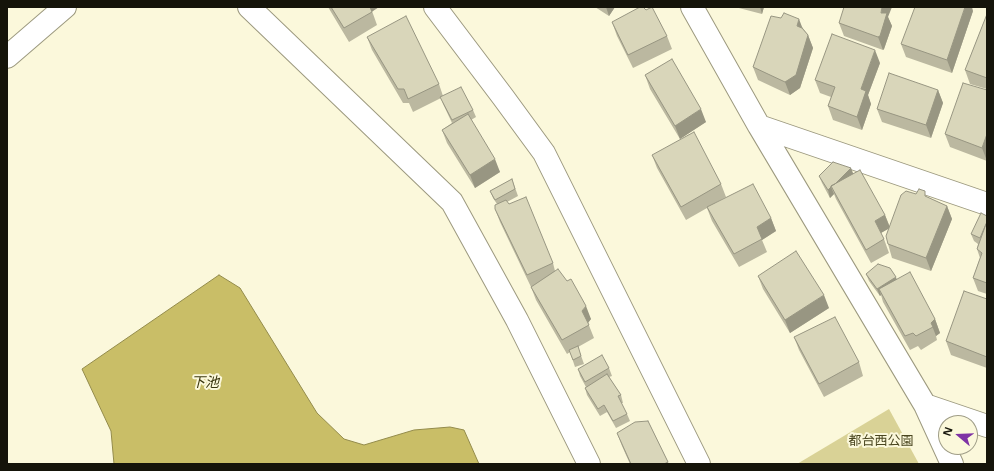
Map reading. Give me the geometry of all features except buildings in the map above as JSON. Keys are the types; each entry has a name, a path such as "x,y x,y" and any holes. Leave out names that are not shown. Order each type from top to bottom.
{"street":[{"path":"7,57 65,7"},
{"path":"249,7 452,202 517,320 590,464"},
{"path":"434,7 544,153 699,464"},
{"path":"692,7 758,126 925,405 952,464"},
{"path":"758,126 987,204"},
{"path":"925,405 987,426"}],"green space":[{"name":"都台西公園","path":"889,409 919,464 797,464"}],"water":[{"name":"下池","path":"219,275 240,288 317,413 344,439 364,445 414,430 450,427 464,430 479,464 114,464 111,431 82,369"}]}
